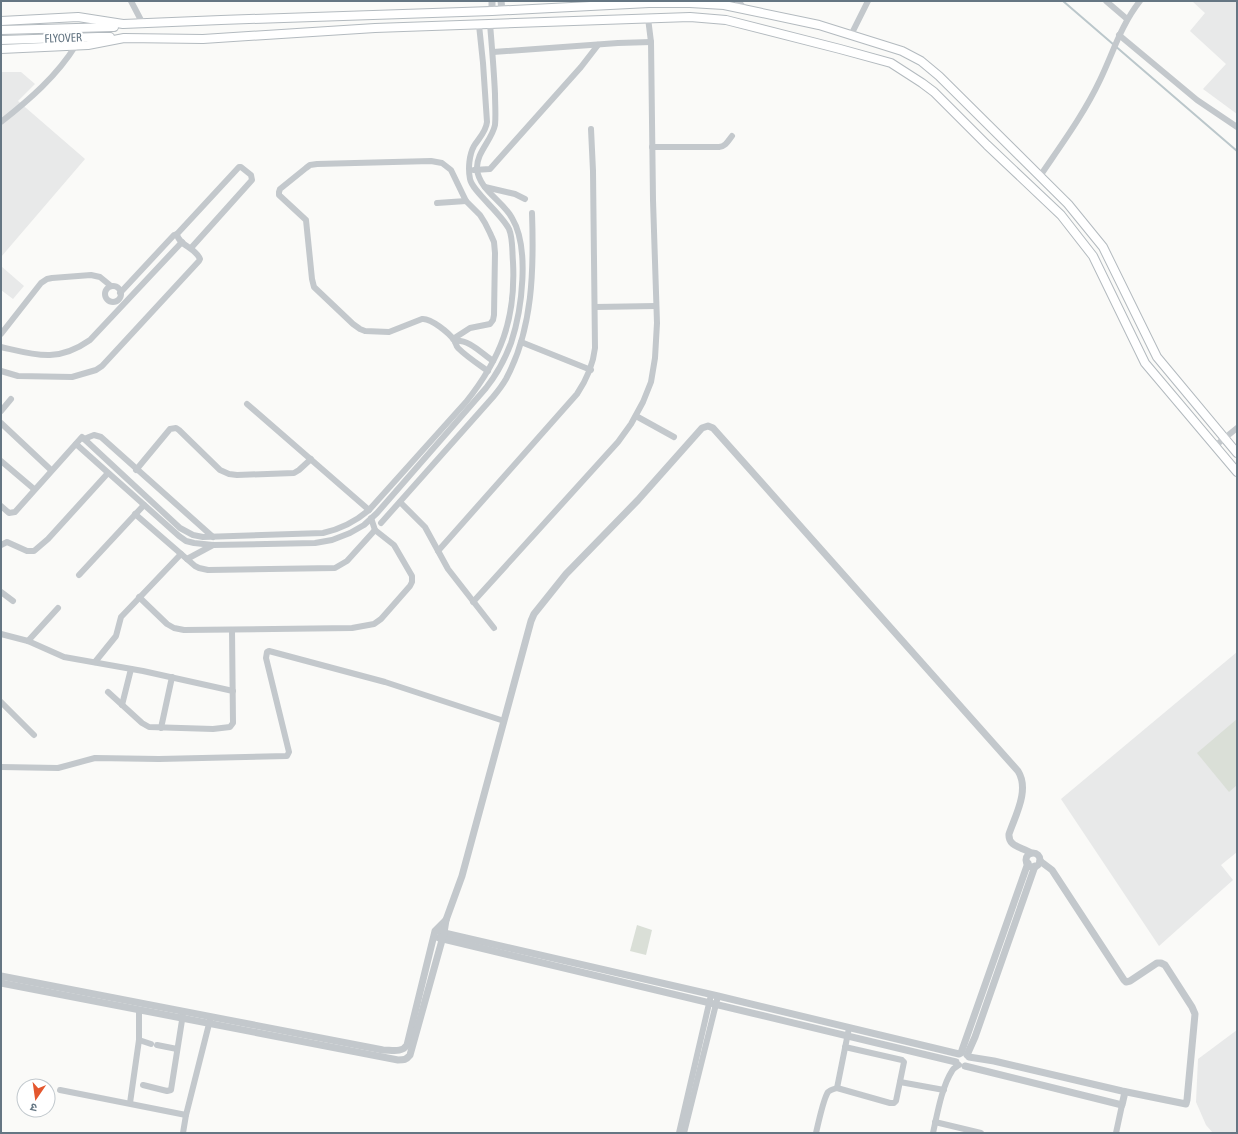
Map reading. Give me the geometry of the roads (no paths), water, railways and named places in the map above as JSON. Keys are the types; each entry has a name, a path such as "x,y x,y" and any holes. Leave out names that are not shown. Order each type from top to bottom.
{"main road":[{"path":"1,20 78,18 123,24 143,24 492,11 649,3 690,3 724,5 819,25 902,51 921,61 939,76 1068,204 1103,247 1156,357 1237,453"},
{"path":"690,3 690,17"},
{"path":"1,49 88,45 124,38 203,38 376,28 690,17 726,20 891,63 922,82 934,92 1061,215 1093,256 1145,363 1237,472"},
{"name":"FLYOVER","path":"1,30 116,27 123,24"},
{"name":"FLYOVER","path":"1,40 98,36 124,38"},
{"path":"1110,290 1121,284"}],"street":[{"path":"131,1 143,24"},
{"path":"492,1 492,11"},
{"path":"501,1 502,10"},
{"path":"738,1 745,9"},
{"path":"851,35 868,1"},
{"path":"1106,1 1127,19"},
{"path":"1040,176 1091,97 1130,13 1140,1"},
{"path":"473,602 618,442 636,416 651,382 655,358 656,306 651,42 648,18"},
{"path":"76,444 186,541 213,545 315,543 332,540 350,533 364,525 371,518 393,495 486,388 498,372 512,339 520,300 522,280 523,266 520,239 517,228 508,211 485,187 480,180 477,170 479,158 492,134 496,112 494,63 490,24"},
{"path":"83,438 180,528 193,535 212,537 323,533 338,529 352,522 369,510 466,402 491,366 504,336 512,303 514,284 512,246 509,230 498,213 473,186 470,178 470,155 486,126 486,97 479,25"},
{"path":"1119,35 1197,100 1237,127"},
{"path":"493,52 624,42 651,42"},
{"path":"1,122 49,81 69,57 76,45"},
{"path":"470,170 490,169 581,67 598,45"},
{"path":"483,63 494,63"},
{"path":"438,551 577,394 591,370 595,348 595,307 591,129"},
{"path":"652,147 724,147 732,136"},
{"path":"454,340 470,328 490,324 493,320 495,253 494,242 485,223 480,215 466,201 451,170 442,163 431,161 310,165 280,189 279,195 306,220 314,287 353,324 364,331 389,332 425,318 435,322 454,340 460,350 477,364 491,366"},
{"path":"111,286 107,289 105,294 108,300 113,302 118,300 120,293 241,166 251,175 252,180 191,248"},
{"path":"485,187 515,194 525,199"},
{"path":"437,203 466,201"},
{"path":"381,523 493,397 506,380 521,342 532,282 532,213"},
{"path":"1,371 18,376 72,377 96,370 102,366 199,262 200,256 182,242 178,238 177,234"},
{"path":"1,347 45,356 53,356 80,348 90,340 182,242"},
{"path":"1,334 41,283 47,279 91,275 100,277 111,286 116,287 120,293"},
{"path":"595,307 656,306"},
{"path":"504,336 591,370"},
{"path":"454,340 466,342 498,372"},
{"path":"1,411 11,399"},
{"path":"247,404 311,458 369,510"},
{"path":"636,416 674,437"},
{"path":"1,423 51,470"},
{"path":"1,976 398,1060 404,1060 410,1055 443,936 446,920 462,876 529,626 534,614 566,574 638,500 702,428 710,427 713,428 1018,771 1022,780 1021,798 1009,834 1009,839 1012,843 1031,853 1037,854 1040,858 1034,863 975,1037 964,1055 956,1057 960,1064"},
{"path":"136,470 170,429 176,428 220,470 229,474 294,474 311,458"},
{"path":"1215,446 1237,428"},
{"path":"1,506 9,513 14,512 76,444 83,438 94,435 101,437 212,537"},
{"path":"1,461 34,489"},
{"path":"1,545 7,542 27,551 34,551 48,539 108,473"},
{"path":"387,491 393,495 425,527 448,569 494,628"},
{"path":"79,575 144,505"},
{"path":"136,514 187,559 199,568 208,570 335,568 347,561 375,530"},
{"path":"139,597 167,624 174,628 184,630 352,628 374,624 381,619 410,586 412,576 394,545 375,530 371,518"},
{"path":"187,559 213,545"},
{"path":"95,662 116,636 121,617 182,554"},
{"path":"1,592 13,601"},
{"path":"28,641 58,608"},
{"path":"108,692 142,723 149,727 213,729 230,727 233,722 232,630"},
{"path":"1,634 28,641 64,657 172,677 233,691"},
{"path":"1,767 58,768 95,758 159,759 287,756 289,752 266,658 267,652 269,651 385,682 504,721"},
{"path":"122,705 131,669"},
{"path":"161,728 172,677"},
{"path":"1,702 34,735"},
{"path":"443,936 715,995 964,1055 1125,1092 1186,1104 1188,1098 1194,1010 1163,964 1157,963 1130,981 1126,982 1052,870 1034,863 1027,858 1031,853"},
{"path":"210,1020 383,1050 405,1049 435,934 446,920"},
{"path":"435,934 1122,1105"},
{"path":"1,983 139,1010 183,1014"},
{"path":"684,1133 715,995"},
{"path":"678,1133 713,1004"},
{"path":"130,1103 139,1040 139,1010"},
{"path":"143,1085 167,1091 171,1090 183,1014"},
{"path":"183,1133 186,1115 210,1020"},
{"path":"837,1088 849,1028"},
{"path":"139,1040 177,1049"},
{"path":"816,1133 825,1099 829,1091 837,1088 890,1103 894,1103 897,1098 904,1062 902,1060 845,1046"},
{"path":"933,1133 944,1090 951,1072 960,1064 969,1061 964,1055"},
{"path":"900,1082 944,1090"},
{"path":"60,1090 186,1115"},
{"path":"1116,1133 1125,1092"},
{"path":"935,1122 981,1133"}],"waterway":[{"path":"1063,1 1237,151"}]}
